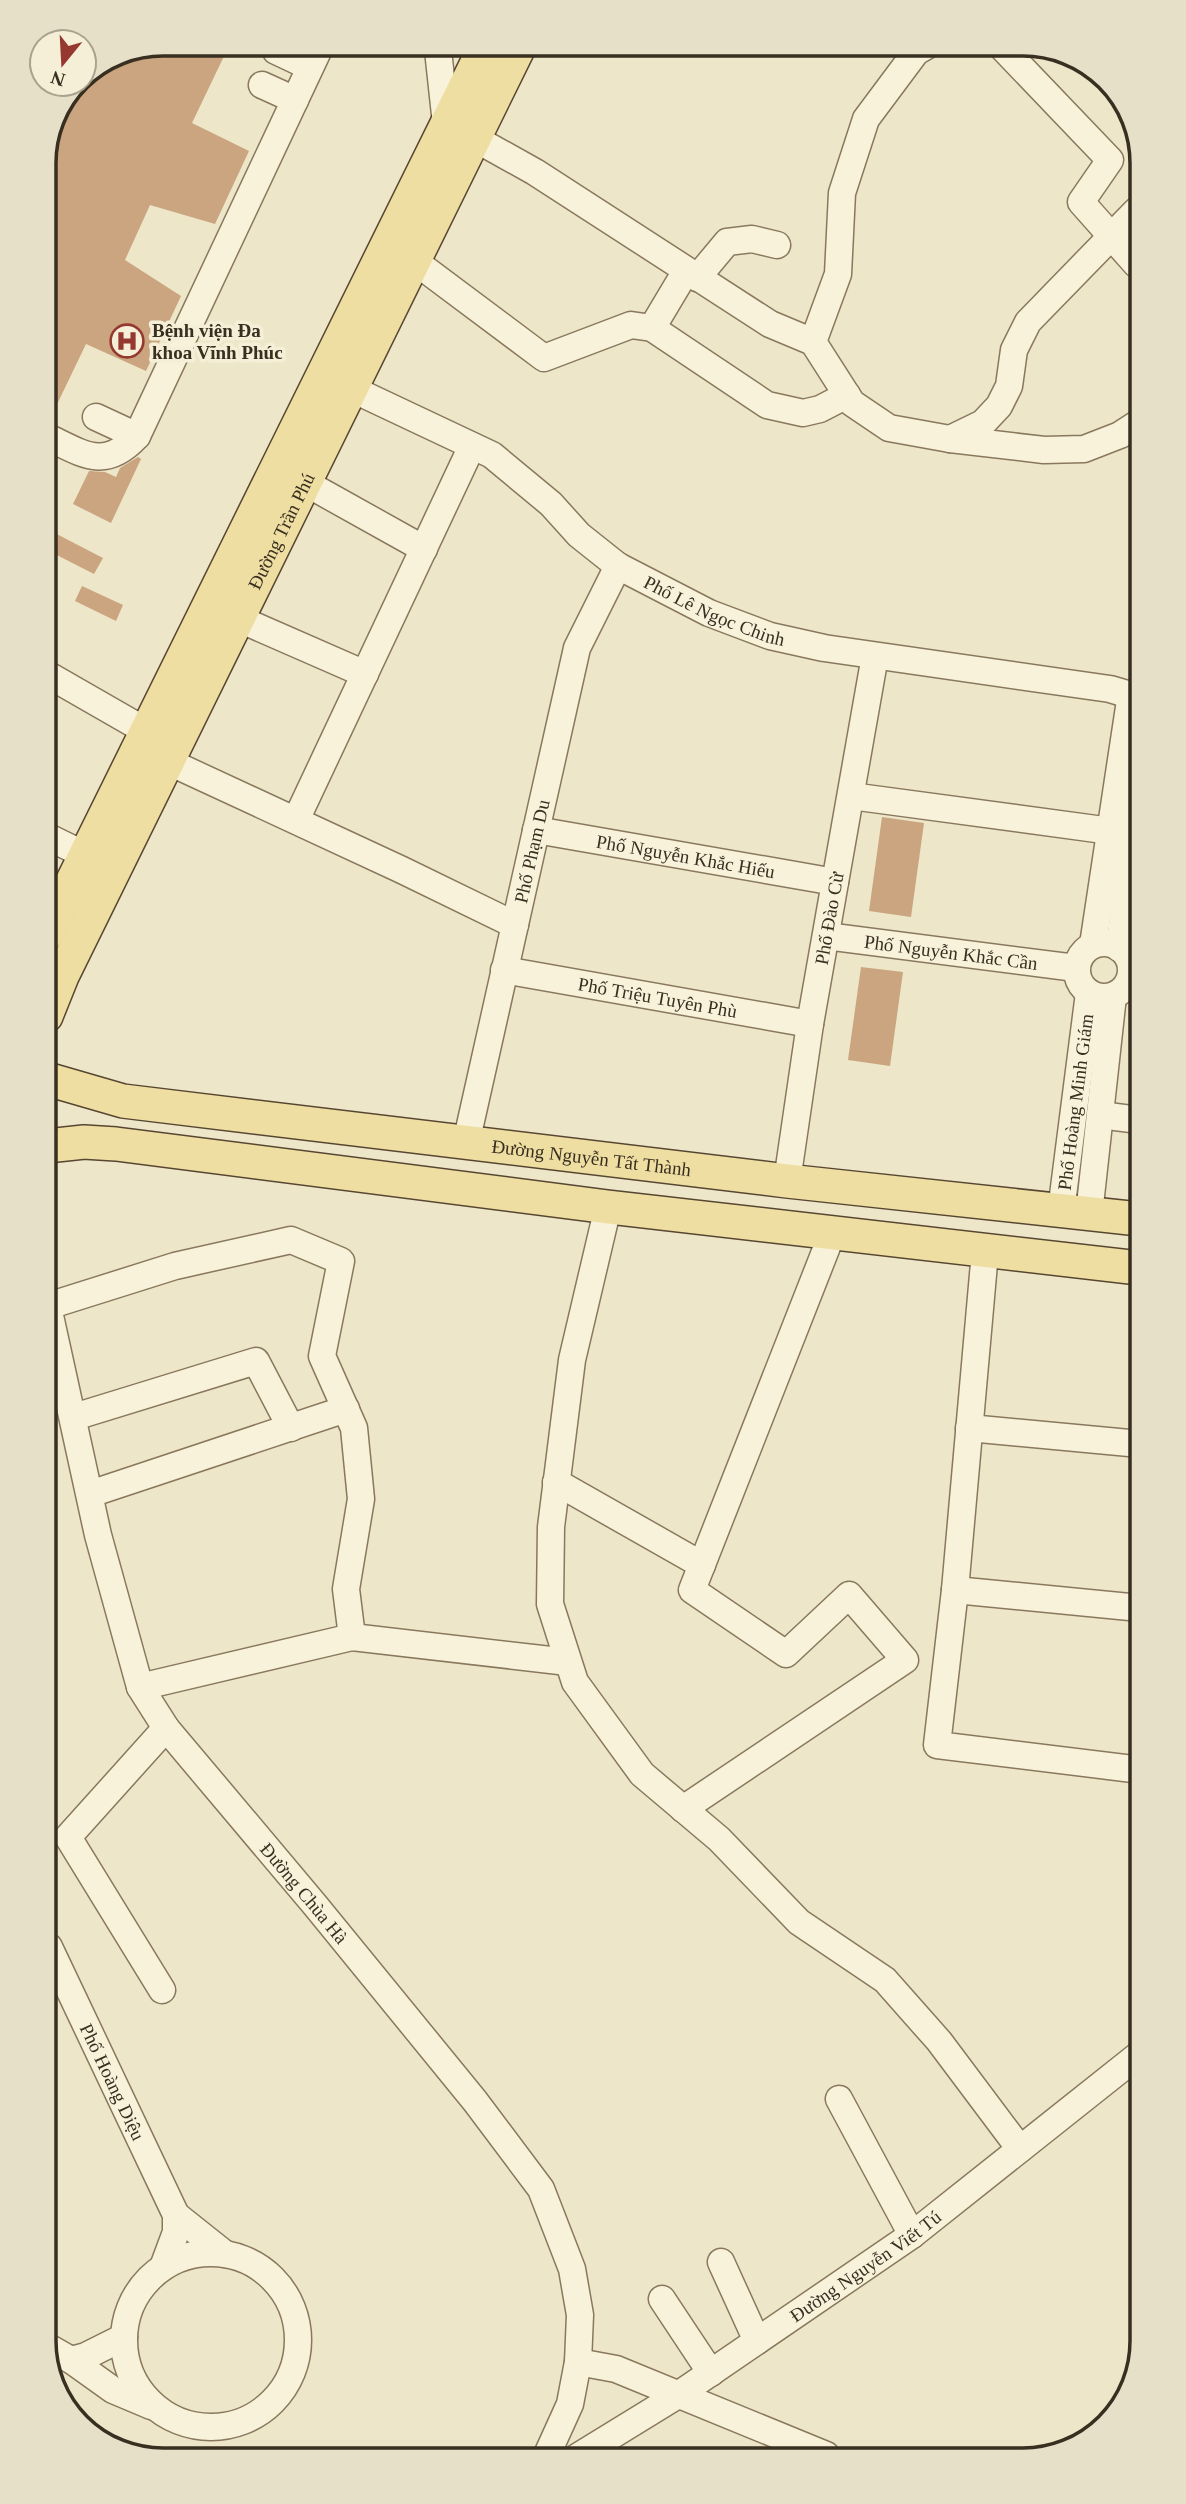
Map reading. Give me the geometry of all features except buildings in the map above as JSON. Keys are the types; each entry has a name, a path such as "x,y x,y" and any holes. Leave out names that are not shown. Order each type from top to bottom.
{"main road":[{"name":"Đường Trần Phú","path":"56,991 413,260 460,131 482,56"},
{"name":"Đường Trần Phú","path":"56,914 146,731 460,131 513,56"},
{"name":"Đường Nguyễn Tất Thành","path":"56,1082 123,1101 787,1181 1130,1218"},
{"path":"56,1145 107,1143 608,1207 1130,1267"},
{"path":"1069,1261 1076,1212"}],"street":[{"path":"440,56 460,131 535,172 770,324 813,342 852,403 889,428 950,439 1044,450 1084,449 1130,433"},
{"path":"813,342 838,274 842,193 866,120 913,56"},
{"path":"1010,56 1110,160 1081,202 1130,258"},
{"path":"56,441 86,455 105,457 123,450 136,436 314,59"},
{"path":"262,85 295,100"},
{"path":"950,439 983,423 999,406 1009,386 1014,349 1028,322 1130,217"},
{"path":"652,328 692,274 727,242 752,239 777,245"},
{"path":"413,260 544,358 631,326 652,328 767,405 803,413 820,409 847,396"},
{"name":"Phố Lê Ngọc Chinh","path":"350,388 492,455 551,504 579,535 618,566 709,612 770,636 875,656 1110,688 1130,695"},
{"path":"96,417 136,436"},
{"path":"296,820 472,446"},
{"path":"304,482 424,549"},
{"name":"Phố Phạm Du","path":"466,1143 578,648 618,566"},
{"path":"237,618 365,674"},
{"name":"Phố Đào Cừ","path":"787,1181 810,1024 875,656"},
{"path":"56,679 146,731"},
{"path":"167,761 296,820 514,926"},
{"path":"1119,947 1130,786"},
{"path":"850,796 1128,831"},
{"name":"Phố Nguyễn Khắc Hiếu","path":"536,830 835,882"},
{"path":"1128,831 1093,945 1080,957 1076,968 1078,979 1101,994 1125,988 1130,978"},
{"path":"56,841 85,855"},
{"name":"Phố Nguyễn Khắc Cần","path":"826,936 1076,968"},
{"path":"1093,945 1109,943 1119,947 1130,964"},
{"name":"Phố Triệu Tuyên Phù","path":"505,970 810,1024"},
{"name":"Phố Hoàng Minh Giám","path":"1076,1212 1100,1115 1101,994"},
{"name":"Phố Hoàng Minh Giám","path":"1076,1212 1101,994"},
{"path":"1100,1115 1130,1119"},
{"path":"608,1207 572,1360 551,1527 550,1604 575,1682 642,1774 719,1839 799,1922 885,1980 939,2041 1020,2149"},
{"path":"683,1809 905,1661 849,1595 786,1654 692,1590 832,1234"},
{"path":"56,1302 175,1266 291,1240 341,1261 322,1356 354,1428 362,1499 346,1589 352,1637"},
{"path":"985,1252 955,1590 937,1745 1130,1769"},
{"name":"Đường Chùa Hà","path":"56,1339 98,1535 141,1687 166,1728 475,2101 541,2189 572,2269 580,2315 578,2362 570,2404 550,2448"},
{"path":"74,1418 256,1361 290,1428"},
{"path":"90,1494 346,1409"},
{"path":"970,1428 1130,1443"},
{"path":"556,1482 702,1564"},
{"path":"955,1590 1130,1607"},
{"path":"141,1687 352,1637 568,1662"},
{"path":"162,1990 68,1837 166,1728"},
{"name":"Phố Hoàng Diệu","path":"56,1962 176,2215 225,2254"},
{"name":"Đường Nguyễn Viết Tú","path":"592,2448 678,2395 912,2235 1130,2062"},
{"path":"839,2099 912,2235"},
{"path":"163,2267 176,2232 176,2215"},
{"path":"61,2354 113,2390 153,2407 181,2423 213,2428 245,2421 272,2404 290,2378 299,2347 295,2315 280,2286 255,2265 225,2254 192,2255 163,2267 139,2289 125,2318 123,2351 133,2381 153,2407"},
{"path":"721,2262 757,2341"},
{"path":"662,2299 711,2372"},
{"path":"61,2354 86,2356 124,2337"},
{"path":"578,2362 616,2369 809,2448"}],"place":[{"name":"Bệnh viện Đa khoa Vĩnh Phúc","path":"127,341"}]}
